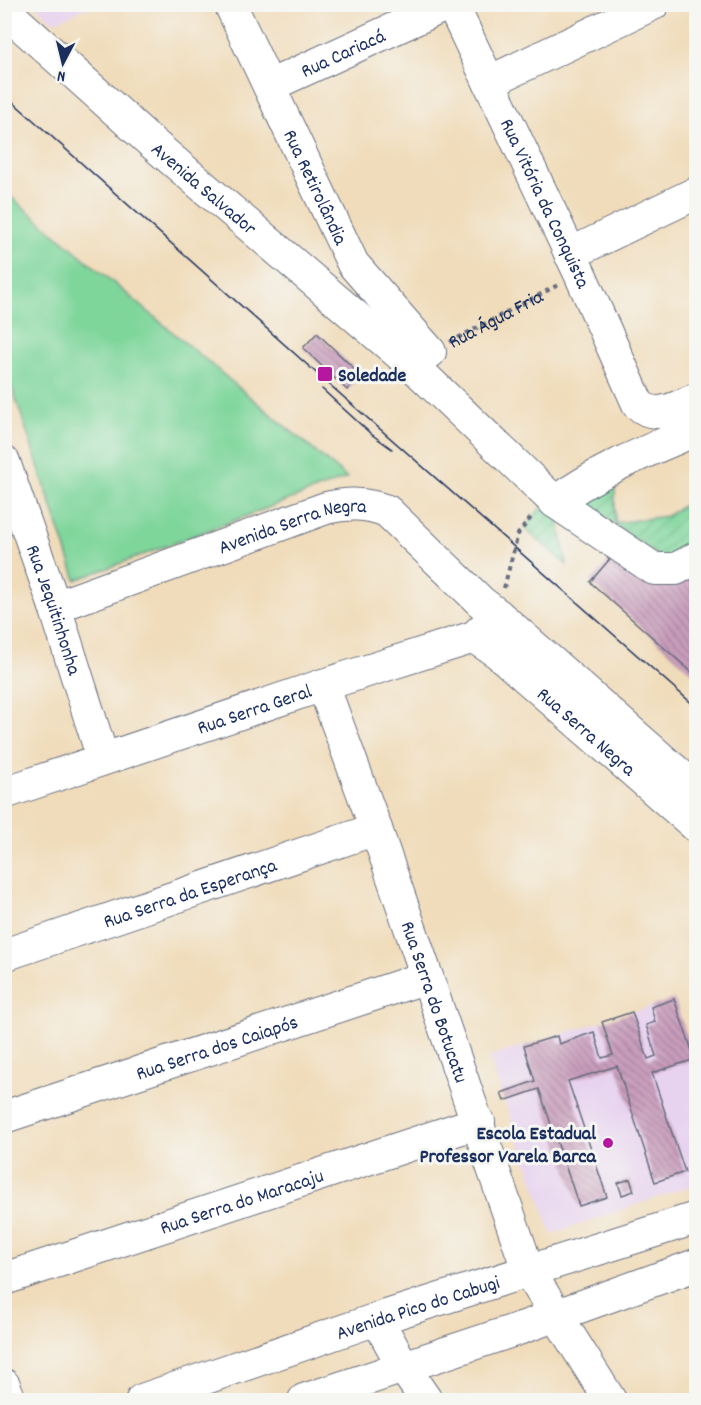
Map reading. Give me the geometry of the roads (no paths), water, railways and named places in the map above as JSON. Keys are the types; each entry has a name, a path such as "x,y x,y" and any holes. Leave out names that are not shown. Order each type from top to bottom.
{"street":[{"name":"Rua Retirolândia","path":"230,4 353,264 420,357"},
{"name":"Rua Cariacá","path":"269,86 450,4"},
{"name":"Rua Vitória da Conquista","path":"450,4 575,264 638,404 649,411 663,412 696,399"},
{"path":"489,82 653,4"},
{"name":"Avenida Salvador","path":"4,10 151,142 319,285 420,357"},
{"path":"575,264 696,194"},
{"path":"319,285 353,264"},
{"path":"420,357 552,499 654,569 676,569 696,558"},
{"path":"552,499 620,463 696,430"},
{"name":"Rua Jequitinhonha","path":"4,462 55,607 103,759"},
{"name":"Avenida Serra Negra","path":"55,607 326,508 346,504 375,506 387,511 481,602 696,789"},
{"name":"Rua Serra Geral","path":"4,793 323,685 474,638 498,615"},
{"name":"Rua Serra Negra","path":"474,638 497,652 696,826"},
{"name":"Rua Serra do Botucatu","path":"323,685 479,1122 528,1270 610,1401"},
{"name":"Rua Serra da Esperança","path":"4,956 376,829"},
{"name":"Rua Serra dos Caiapós","path":"4,1117 427,977"},
{"name":"Rua Serra do Maracaju","path":"4,1278 479,1122"},
{"name":"Avenida Pico do Cabugi","path":"142,1401 377,1319 696,1218"},
{"path":"304,1401 696,1265"},
{"path":"377,1319 404,1368 426,1401"},
{"path":"4,1385 10,1401"}],"tram line":[{"path":"4,94 696,707"},
{"path":"322,389 371,434 392,449"}],"place":[{"name":"Soledade","path":"325,374"},
{"name":"Escola Estadual Professor Varela Barca","path":"608,1143"}]}
